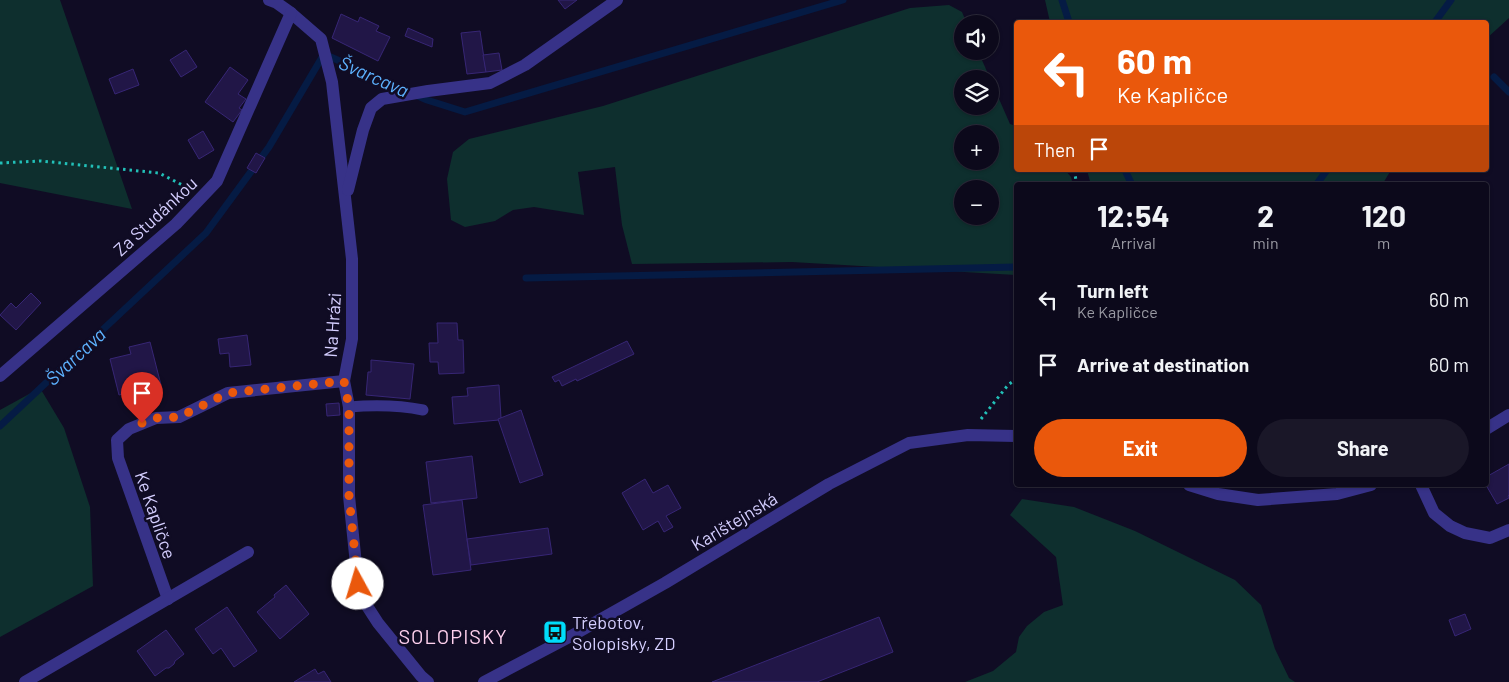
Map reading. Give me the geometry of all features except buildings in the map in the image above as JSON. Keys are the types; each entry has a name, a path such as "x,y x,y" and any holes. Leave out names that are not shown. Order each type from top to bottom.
{"street":[{"path":"269,0 292,14"},
{"path":"345,200 363,130 371,108 382,99 428,90 490,83 525,65 617,0"},
{"name":"Na Hrázi","path":"292,14 321,39 332,82 352,269 352,339 344,381 349,407 349,496 358,584 367,606 378,623 428,682"},
{"name":"Za Studánkou","path":"0,376 176,224 217,181 292,14"},
{"name":"Ke Kapličce","path":"168,599 118,458 117,440 129,429 156,418 179,417 228,393 344,381"},
{"path":"1489,427 1509,415"},
{"name":"Karlštejnská","path":"484,682 573,636 829,484 910,443 968,435 1014,436"},
{"path":"1195,487 1218,494 1258,500 1337,494 1363,487"},
{"path":"1422,487 1434,513 1450,526 1465,533 1490,538 1509,530"},
{"path":"25,682 248,552"}],"lane":[{"path":"349,407 376,405 423,410"}],"path":[{"path":"0,163 41,161 159,173 203,196"},
{"path":"968,435 1008,385 1014,380"}],"green space":[{"path":"0,0 60,0 132,209 0,183"},
{"path":"1045,0 1509,0 1509,18 1489,36 1489,20 1050,20"},
{"path":"949,5 962,12 963,15 954,15 954,60 982,60 986,70 954,70 954,115 999,115 999,99 1010,124 1014,125 1014,172 1067,172 1072,182 1014,182 1014,275 792,262 632,264 622,225 615,167 578,172 584,215 534,207 513,210 495,221 465,227 451,220 447,179 453,152 469,139 603,106 910,8"},
{"path":"1088,172 1390,172 1384,182 1090,182"},
{"path":"40,388 64,428 90,507 93,586 0,637 0,410"},
{"path":"1022,499 1074,507 1135,531 1235,580 1261,605 1275,649 1289,678 1295,682 965,682 993,671 1016,652 1019,637 1027,626 1044,612 1063,605 1056,557 1010,515"}],"waterway":[{"name":"Švarcava","path":"0,426 206,233 269,147 324,54 427,100 465,112 843,0"},
{"name":"Švarcava","path":"1062,0 1068,20"},
{"name":"Švarcava","path":"1436,20 1451,0"},
{"path":"1494,77 1509,92"},
{"name":"Švarcava","path":"1126,172 1131,182"},
{"name":"Švarcava","path":"1318,182 1326,172"},
{"path":"526,278 1014,267"}],"place":[{"name":"Třebotov, Solopisky, ZD","path":"555,632"}],"district":[{"name":"SOLOPISKY","path":"453,636"}],"route":[{"path":"142,423 156,418 179,417 228,393 344,381 349,407 349,496 358,584"}]}
